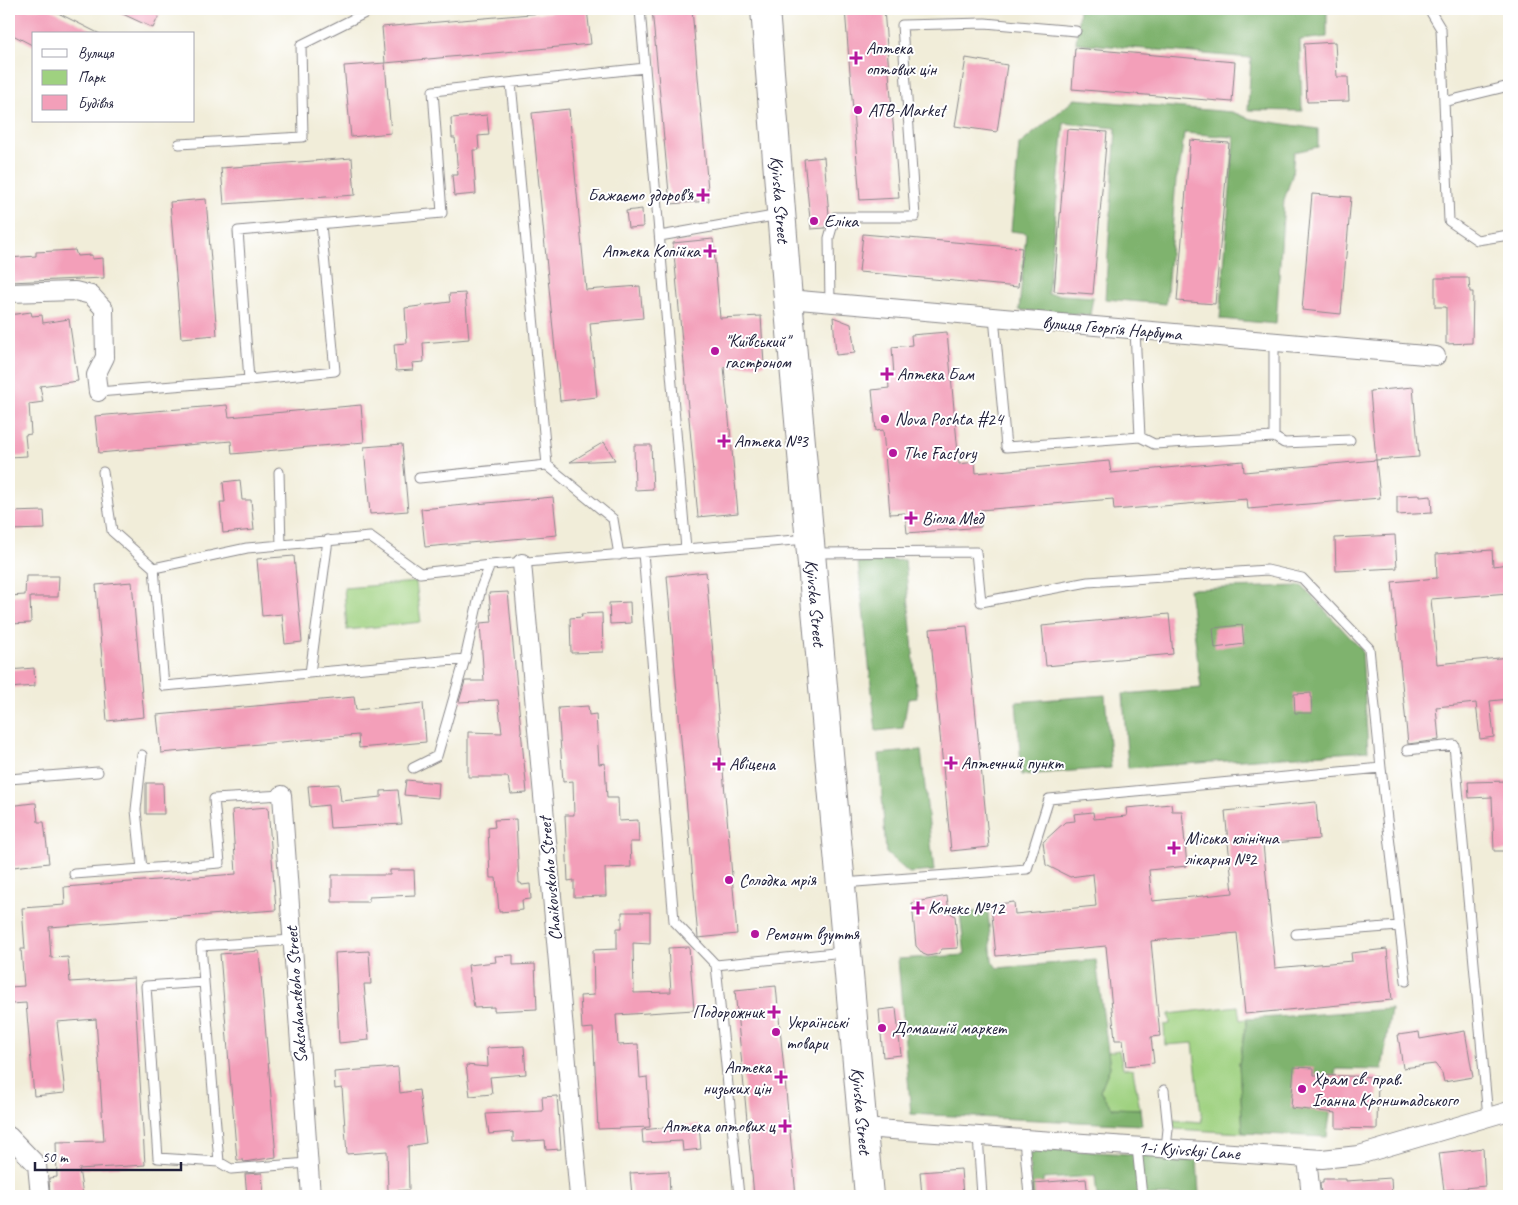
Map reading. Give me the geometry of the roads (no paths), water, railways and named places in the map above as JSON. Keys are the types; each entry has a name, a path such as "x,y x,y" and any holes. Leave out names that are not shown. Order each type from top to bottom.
{"main road":[{"name":"Kyivska Street","path":"765,9 788,299 869,1196"}],"street":[{"path":"9,293 75,291 91,295 104,309 105,357 96,376 98,392"},
{"name":"вулиця Георгія Нарбута","path":"788,299 1436,356"},
{"name":"Chaikovskoho Street","path":"522,563 579,1196"},
{"name":"Saksahanskoho Street","path":"282,795 311,1196"},
{"name":"1-i Kyivskyi Lane","path":"862,1128 1322,1159 1360,1155 1509,1110"},
{"path":"9,1136 37,1165 40,1196"},
{"path":"1308,1158 1311,1196"}],"lane":[{"path":"179,144 303,137 301,45 373,9"},
{"path":"640,9 686,549"},
{"path":"1429,9 1441,29 1449,221 1477,240 1509,235"},
{"path":"830,302 829,238 835,216 916,216 902,25 985,23 1076,31"},
{"path":"249,380 238,231 442,212 433,91 645,68"},
{"path":"511,82 548,465 613,519 619,555"},
{"path":"1444,102 1509,86"},
{"path":"660,236 782,215"},
{"path":"98,392 334,371 321,224"},
{"path":"994,317 1006,447 1140,438 1154,444 1274,436 1284,443 1350,440"},
{"path":"1135,330 1140,438"},
{"path":"1274,342 1274,436"},
{"path":"419,478 548,465"},
{"path":"103,472 112,530 154,568 164,686 465,659"},
{"path":"279,472 280,545"},
{"path":"154,568 246,548 370,537 420,573 490,565 686,549 810,546 976,552 981,602 1098,582 1267,570 1302,578 1368,648 1406,980"},
{"path":"310,673 328,540"},
{"path":"643,553 674,922 716,966 739,1196"},
{"path":"413,768 436,756 465,659 481,588 490,565"},
{"path":"1407,750 1454,745 1488,1117"},
{"path":"142,755 136,810 142,870"},
{"path":"840,884 1027,869 1049,799 1381,768"},
{"path":"9,779 98,772"},
{"path":"74,874 220,863 214,799 282,795"},
{"path":"1296,934 1400,926"},
{"path":"219,1162 201,946 292,940"},
{"path":"716,966 846,951"},
{"path":"204,982 146,986 158,1158 219,1162 231,1169 308,1163"},
{"path":"1164,1090 1168,1130 1166,1148"},
{"path":"978,1136 982,1196"},
{"path":"1024,1139 1029,1196"},
{"path":"1137,1146 1142,1196"}],"place":[{"name":"Аптека оптових цін","path":"856,58"},
{"name":"ATB-Market","path":"858,110"},
{"name":"Бажаємо здоров’я","path":"703,195"},
{"name":"Еліка","path":"814,221"},
{"name":"Аптека Копійка","path":"710,251"},
{"name":"\"Київський\" гастроном","path":"715,351"},
{"name":"Аптека Бам","path":"887,374"},
{"name":"Nova Poshta #24","path":"885,419"},
{"name":"Аптека №3","path":"724,441"},
{"name":"The Factory","path":"893,453"},
{"name":"Віола Мед","path":"911,518"},
{"name":"Аптечний пункт","path":"951,763"},
{"name":"Авіцена","path":"719,764"},
{"name":"Міська клінічна лікарня №2","path":"1174,848"},
{"name":"Солодка мрія","path":"729,880"},
{"name":"Конекс №12","path":"918,908"},
{"name":"Ремонт взуття","path":"755,934"},
{"name":"Подорожник","path":"774,1012"},
{"name":"Домашній маркет","path":"882,1028"},
{"name":"Українські товари","path":"776,1032"},
{"name":"Аптека низьких цін","path":"781,1077"},
{"name":"Храм св. прав. Іоанна Кронштадського","path":"1302,1089"},
{"name":"Аптека оптових ц","path":"785,1126"}]}
